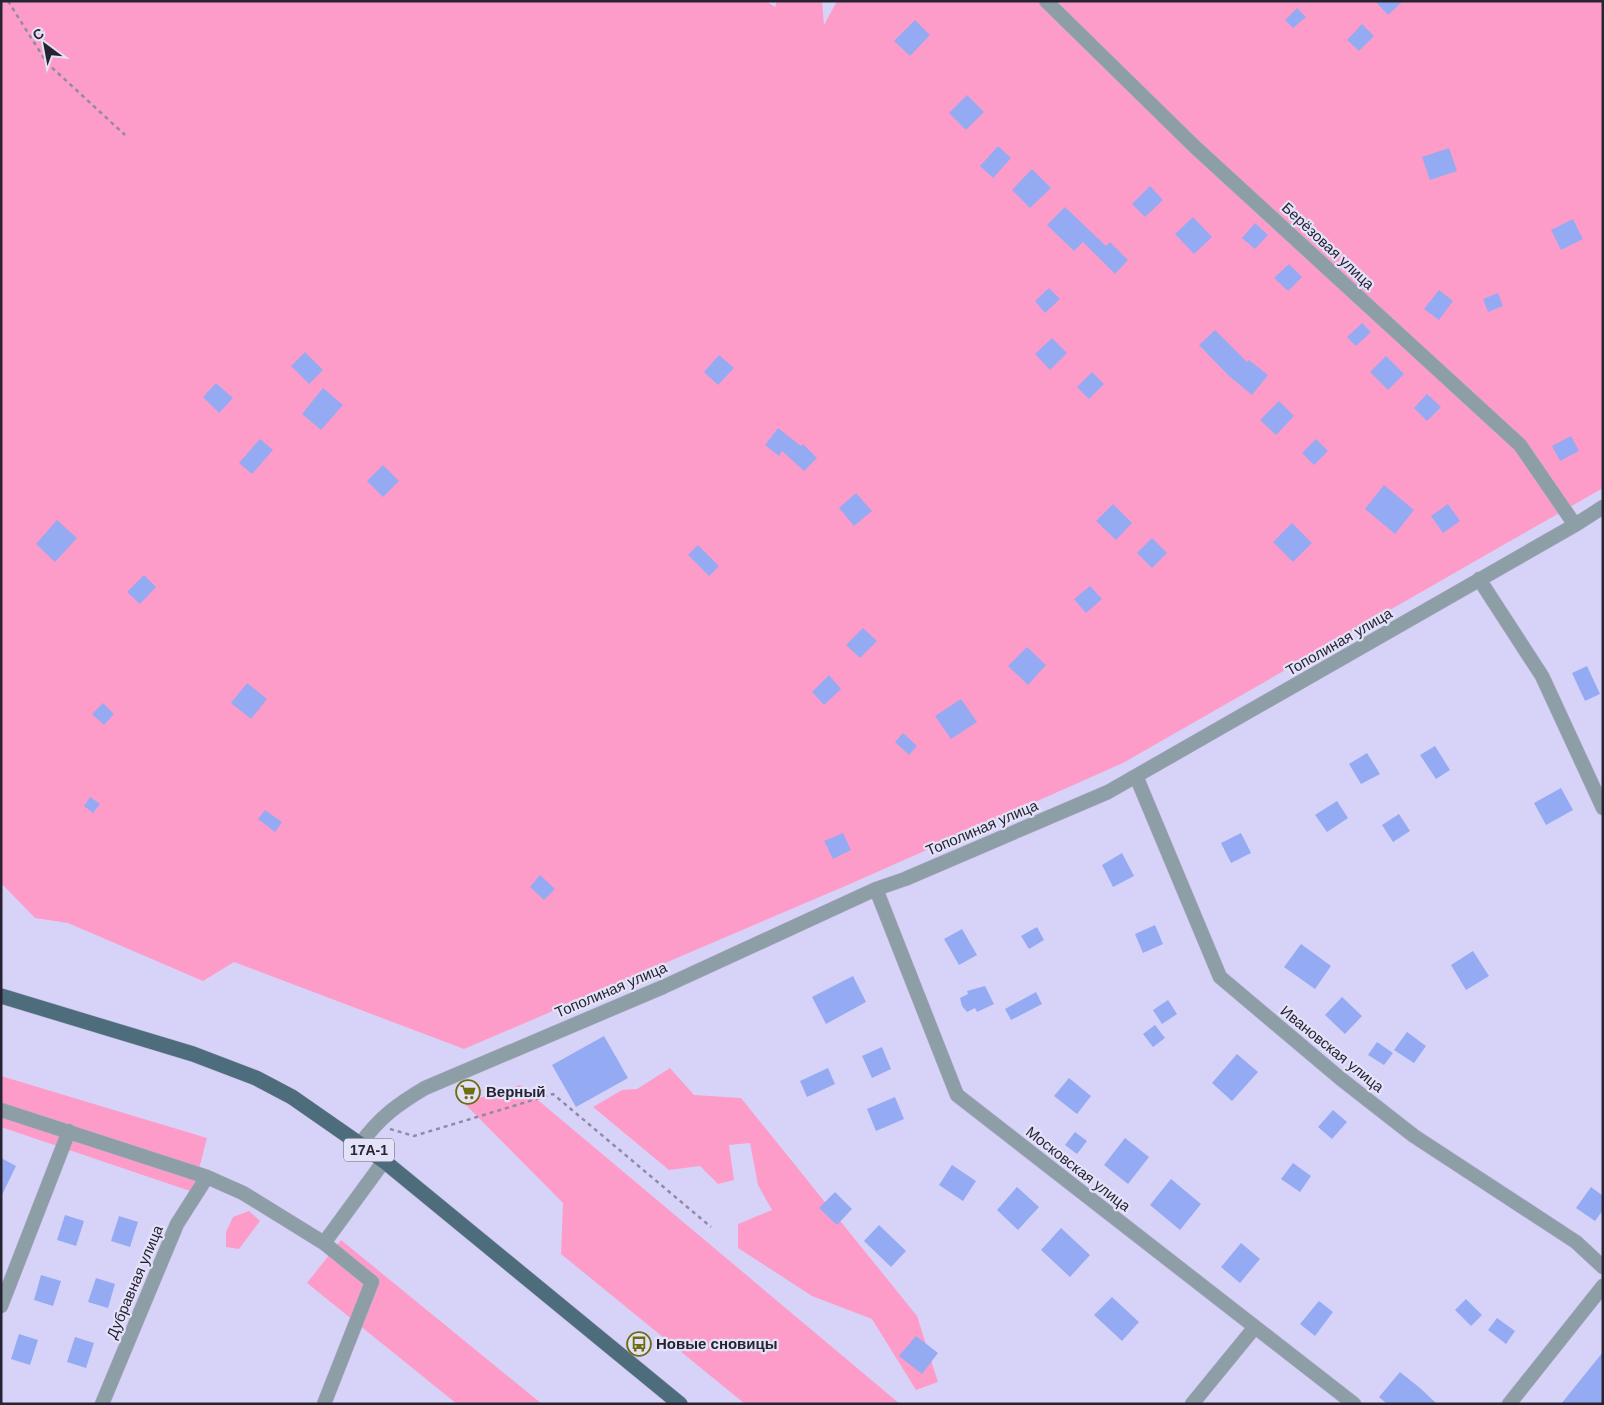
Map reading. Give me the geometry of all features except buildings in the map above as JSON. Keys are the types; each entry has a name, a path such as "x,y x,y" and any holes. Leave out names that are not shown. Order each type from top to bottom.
{"main road":[{"name":"17А-1","path":"1,996 224,1064 292,1097 361,1143 384,1161 680,1404"}],"street":[{"name":"Берёзовая улица","path":"1046,1 1195,147 1520,445 1575,525"},
{"name":"Тополиная улица","path":"361,1143 374,1124 395,1106 425,1088 663,987 876,888 905,879 1108,792 1575,525 1603,507"},
{"path":"1479,579 1542,676 1603,808"},
{"name":"Ивановская улица","path":"1136,776 1220,977 1341,1079 1414,1136 1576,1242 1603,1267"},
{"name":"Московская улица","path":"876,888 956,1095 1354,1404"},
{"path":"1,1110 207,1177 243,1193 324,1243 372,1282 324,1404"},
{"path":"1,1306 69,1132"},
{"path":"324,1243 384,1161"},
{"name":"Дубравная улица","path":"102,1404 177,1224 207,1177"},
{"path":"1509,1404 1603,1286"},
{"path":"1192,1404 1255,1327"}],"path":[{"path":"8,1 47,63 125,135"},
{"path":"374,1124 414,1136 552,1094 712,1227"}],"shaded area":[{"path":"1,1 766,1 775,7 777,1 822,1 824,25 837,1 1603,1 1603,488 1123,763 850,884 464,1049 234,962 203,981 68,923 35,918 1,883"},
{"path":"670,1068 694,1095 741,1098 917,1316 938,1382 916,1390 872,1319 812,1296 738,1248 738,1224 772,1210 758,1185 750,1143 729,1145 734,1180 718,1184 700,1166 669,1170 593,1107 622,1090 637,1089"},
{"path":"1,1076 207,1138 193,1192 1,1127"},
{"path":"520,1085 900,1404 745,1404 561,1254 563,1203 464,1103"},
{"path":"249,1211 260,1221 239,1249 226,1247 226,1232 233,1217"},
{"path":"341,1240 542,1404 457,1404 307,1283"}],"place":[{"name":"Верный","path":"468,1092"},
{"name":"Новые сновицы","path":"639,1344"}]}
